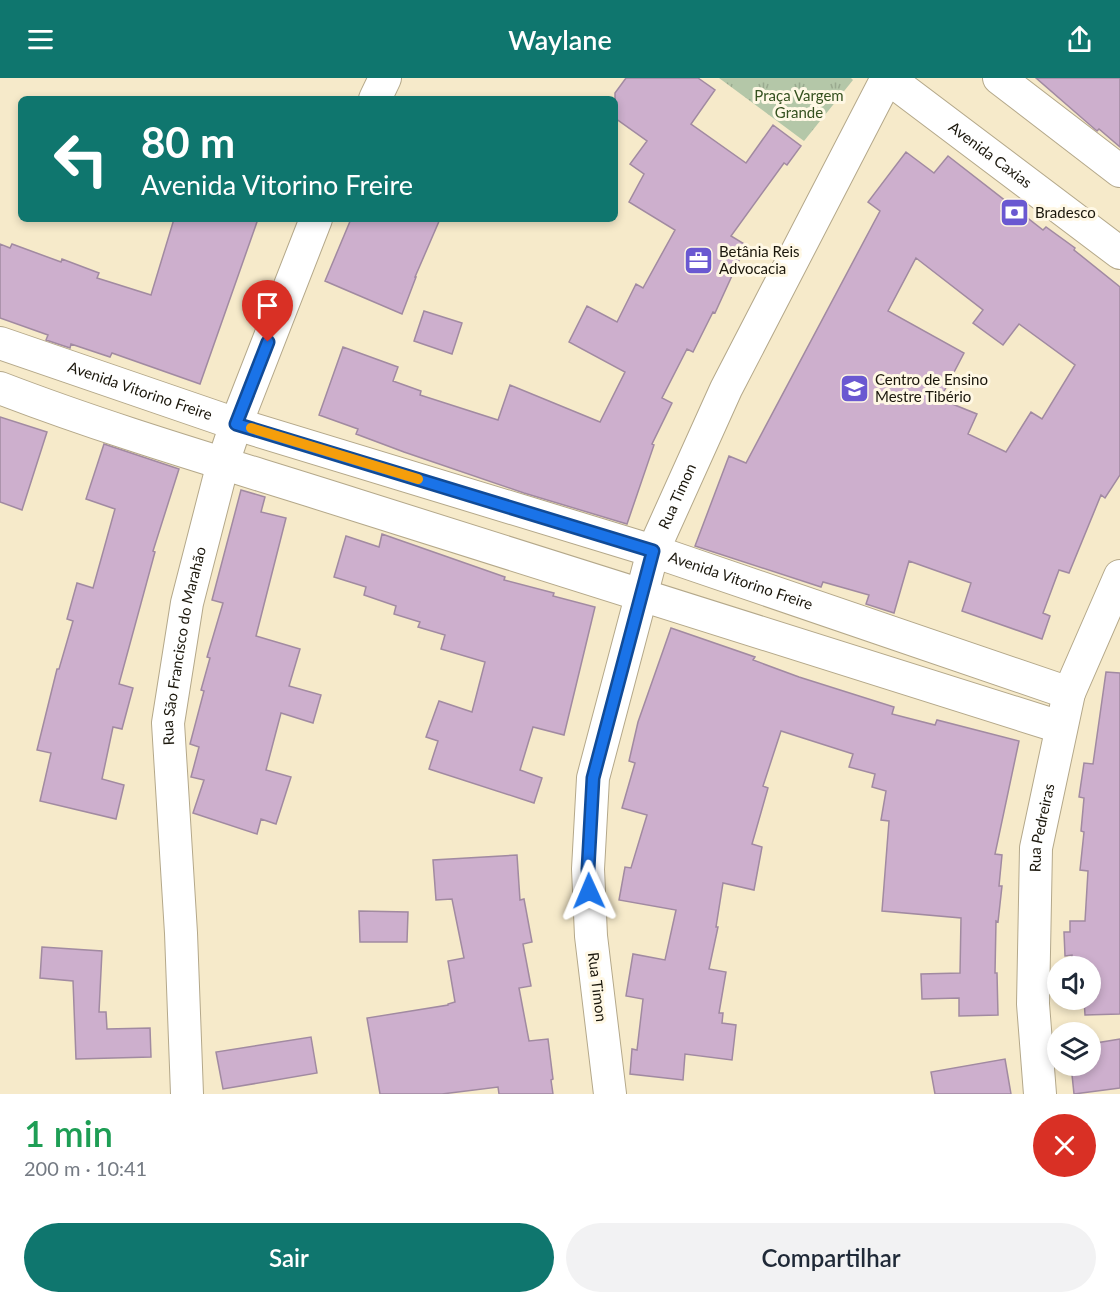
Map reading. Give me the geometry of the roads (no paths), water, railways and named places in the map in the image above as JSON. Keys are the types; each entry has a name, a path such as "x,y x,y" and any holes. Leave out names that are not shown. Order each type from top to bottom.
{"street":[{"path":"377,96 386,78"},
{"name":"Avenida Caxias","path":"888,78 1120,253"},
{"name":"Rua Timon","path":"610,1094 591,936 588,869 593,778 653,551 726,389 888,78"},
{"path":"999,78 1120,171"},
{"name":"Rua São Francisco do Marahão","path":"187,1094 181,933 168,723 186,603 223,463 315,222"},
{"name":"Avenida Vitorino Freire","path":"0,343 236,424 653,551 1069,693"},
{"path":"0,388 76,417 1060,728"},
{"name":"Rua Pedreiras","path":"1040,1094 1034,1004 1036,848 1069,693 1120,576"}],"place":[{"name":"Bradesco","path":"1014,213"},
{"name":"Betânia Reis Advocacia","path":"698,261"},
{"name":"Centro de Ensino Mestre Tibério","path":"854,389"}],"park label":[{"name":"Praça Vargem Grande","path":"799,104"}]}
